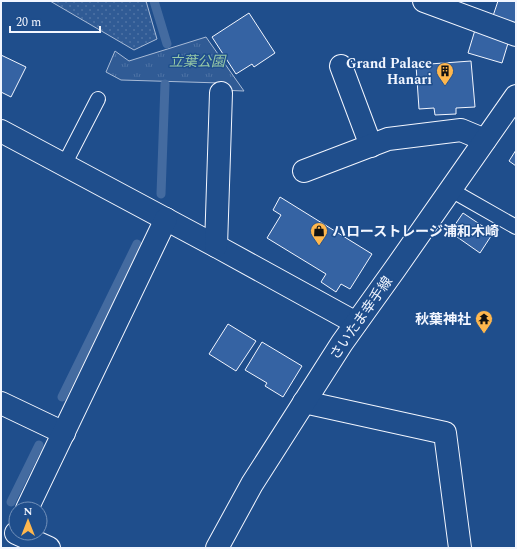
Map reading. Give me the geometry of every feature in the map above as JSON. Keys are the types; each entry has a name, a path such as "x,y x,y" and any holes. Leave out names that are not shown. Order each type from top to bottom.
{"street":[{"path":"424,1 516,35"},
{"path":"341,66 371,146"},
{"path":"216,246 221,93"},
{"name":"さいたま幸手線","path":"217,548 252,484 356,323 516,96"},
{"path":"304,171 388,139 461,130 485,140"},
{"path":"1,131 356,323"},
{"path":"31,501 166,219"},
{"path":"304,402 445,433 460,548"},
{"path":"1,403 64,433"},
{"path":"34,541 49,548"}],"lane":[{"path":"64,165 98,99"},
{"path":"451,190 516,227"}],"green space":[{"path":"50,1 146,1 157,39 134,50"},
{"name":"立葉公園","path":"206,37 244,91 220,90 221,83 121,80 106,72 115,51 129,61"}],"building":[{"path":"498,1 516,1 516,24 493,16"},
{"path":"249,13 275,53 254,67 252,64 236,74 212,37"},
{"path":"475,30 509,40 502,63 468,53"},
{"path":"1,55 26,67 11,97 1,92"},
{"name":"Grand Palace Hanari","path":"471,61 475,107 456,108 456,114 435,115 434,108 419,109 416,65"},
{"path":"516,150 516,166 509,161"},
{"name":"ハローストレージ浦和木崎","path":"280,197 372,254 350,289 341,284 336,292 321,282 326,274 267,238 281,215 273,210"},
{"path":"463,213 493,233 480,253 450,232"},
{"path":"228,324 256,341 236,371 209,354"},
{"path":"262,342 302,366 283,397 265,386 267,383 245,370"}],"waterway":[{"path":"154,1 167,44"},
{"path":"161,194 165,84"},
{"path":"62,397 137,244"},
{"path":"11,501 39,445"}],"place":[{"name":"Grand Palace Hanari","path":"445,86"},
{"name":"ハローストレージ浦和木崎","path":"319,246"},
{"name":"秋葉神社","path":"484,334"}]}
